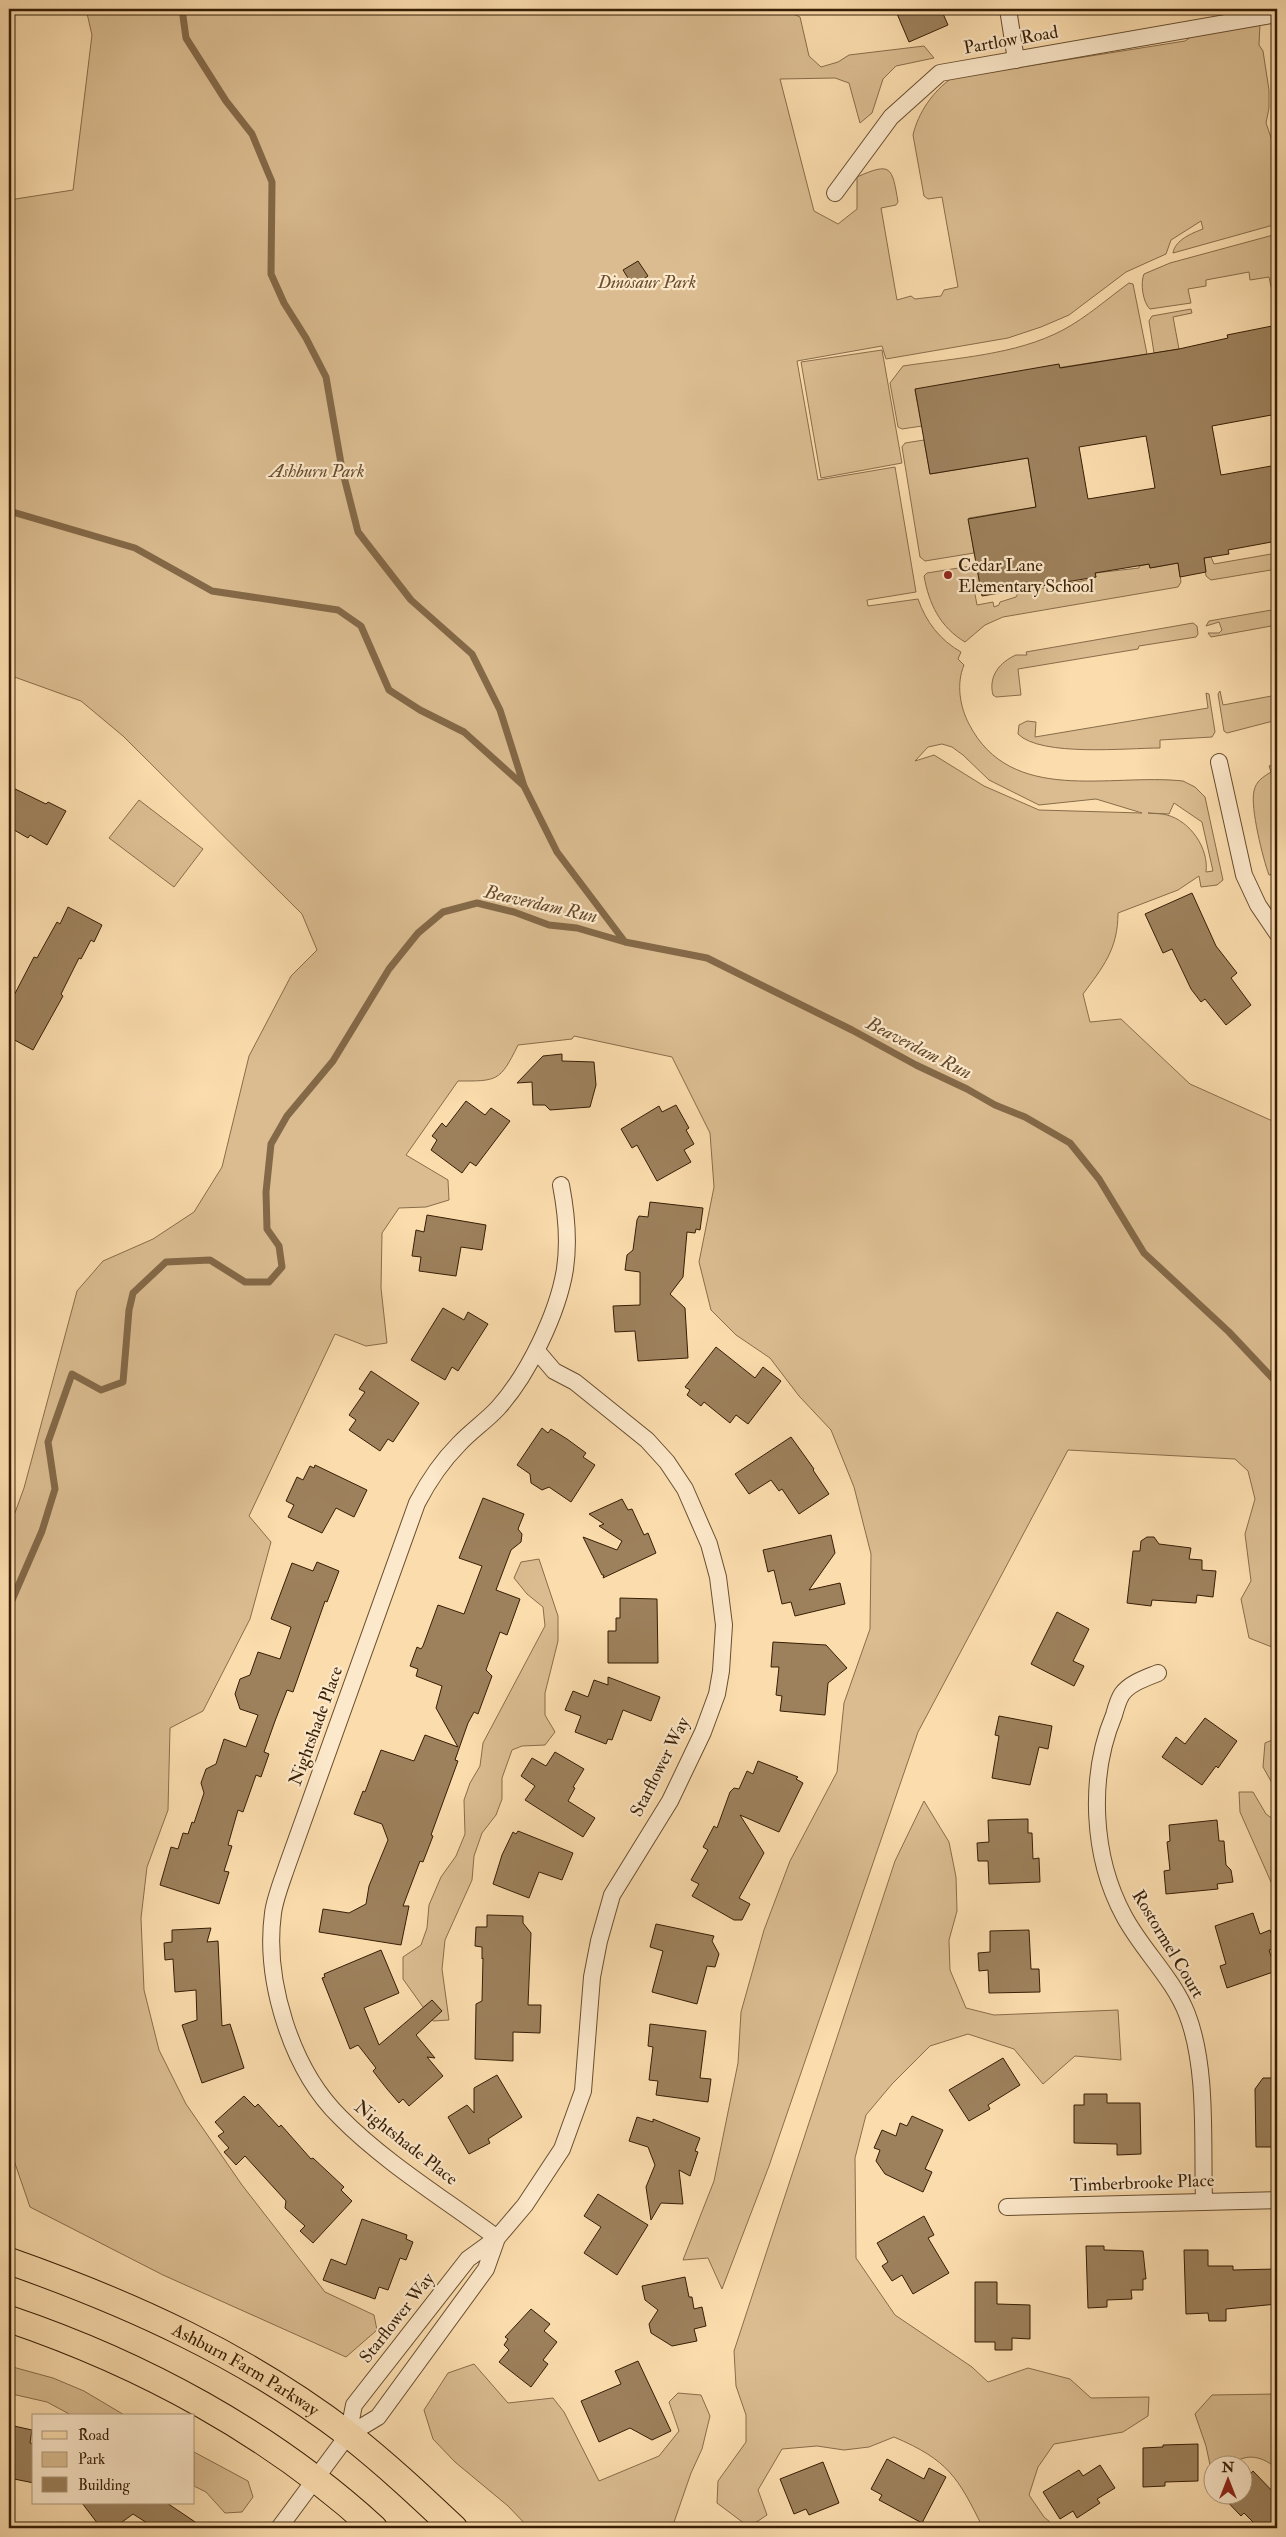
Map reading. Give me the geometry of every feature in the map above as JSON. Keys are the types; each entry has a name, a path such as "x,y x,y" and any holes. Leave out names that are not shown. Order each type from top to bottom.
{"main road":[{"name":"Ashburn Farm Parkway","path":"9,2261 92,2291 186,2333 244,2365 348,2435 406,2483 454,2528"},
{"path":"9,2319 116,2360 237,2425 315,2479 374,2528"}],"street":[{"path":"1008,9 1016,60"},
{"name":"Partlow Road","path":"835,193 891,117 940,73 1277,14"},
{"path":"1219,762 1244,875 1258,905 1277,933"},
{"name":"Nightshade Place","path":"497,2238 375,2148 339,2117 312,2082 294,2047 281,2012 272,1956 271,1937 273,1912 287,1866 417,1503 428,1483 458,1444 497,1410 510,1394 537,1351 561,1287 565,1267 566,1208 561,1185"},
{"name":"Starflower Way","path":"348,2435 354,2405 468,2259 497,2238 525,2205 562,2149 574,2121 583,2091 586,2073 592,1977 599,1941 612,1895 670,1801 703,1732 718,1686 724,1625 722,1602 709,1544 685,1489 667,1462 622,1419 575,1382 554,1371 537,1351"},
{"name":"Rostormel Court","path":"1158,1673 1136,1682 1123,1693 1109,1728 1100,1763 1097,1810 1100,1847 1109,1882 1120,1907 1143,1948 1172,1985 1187,2014 1197,2047 1200,2077 1204,2201"},
{"name":"Timberbrooke Place","path":"1007,2207 1277,2200"},
{"name":"Starflower Way","path":"279,2528 348,2435 378,2417 486,2269 497,2238"}],"green space":[{"path":"86,9 782,9 800,17 809,56 821,67 838,62 849,55 924,46 934,58 896,66 883,79 872,113 860,123 849,83 835,78 780,79 814,211 838,224 857,209 857,177 868,172 883,169 888,170 891,174 898,202 896,205 881,208 897,300 911,296 915,299 941,296 944,290 958,287 942,197 928,199 924,196 913,135 927,103 945,83 952,78 1185,41 1194,35 1260,23 1259,45 1263,51 1269,90 1269,108 1266,123 1277,155 1277,224 1173,253 1174,248 1180,241 1203,229 1201,221 1171,240 1166,254 1126,272 1069,315 1008,338 886,359 882,346 797,361 818,480 895,467 916,592 867,600 868,606 918,599 925,615 935,630 961,652 958,659 964,665 960,680 963,710 969,724 987,750 1010,766 1036,776 1064,780 1183,781 1195,787 1205,797 1223,880 1217,885 1201,887 1199,876 1178,890 1118,913 1115,937 1108,957 1083,994 1090,1022 1121,1019 1190,1084 1277,1123 1277,1649 1249,1638 1241,1599 1251,1581 1245,1534 1255,1499 1248,1471 1235,1459 1068,1450 918,1732 769,2166 722,2289 708,2258 683,2260 714,2181 738,2063 741,2012 764,1930 790,1861 837,1772 844,1703 870,1629 871,1554 854,1487 831,1430 799,1396 770,1358 736,1335 711,1310 699,1262 714,1187 710,1133 672,1057 574,1036 572,1039 518,1045 507,1066 496,1077 481,1081 458,1081 406,1155 448,1180 449,1200 426,1207 399,1208 382,1233 381,1288 387,1343 366,1346 335,1334 249,1516 271,1542 250,1619 203,1711 170,1728 168,1810 147,1867 141,1918 144,1990 159,2050 186,2104 242,2185 325,2292 374,2315 377,2330 346,2357 163,2275 30,2207 9,2146 9,1529 24,1488 77,1291 103,1261 153,1239 194,1212 222,1167 249,1056 291,976 317,950 302,914 123,736 81,701 9,675 9,200 73,190 92,35","holes":["942,744 952,747 963,755 989,780 1039,805 1096,799 1142,813 1039,810 984,786 934,755 915,761 928,747","1174,803 1202,822 1213,871 1206,872 1206,863 1201,845 1190,829 1175,818 1162,814 1148,813 1169,814"]},
{"path":"1277,234 1277,281 1271,287 1269,277 1250,280 1249,272 1206,280 1206,286 1188,289 1191,303 1150,309 1148,306 1142,287 1144,274 1170,263"},
{"path":"1129,283 1133,284 1147,354 915,390 922,426 902,429 898,427 890,383 903,366 985,354 1025,345 1045,338 1063,330 1097,308"},
{"path":"1191,309 1192,313 1173,317 1179,349 1154,353 1149,321 1152,316"},
{"path":"882,350 902,463 821,478 801,362"},
{"path":"924,440 930,474 1028,458 1036,507 969,518 974,553 925,561 920,557 902,447 905,443"},
{"path":"1277,553 1277,569 1211,580 1206,576 1204,558 1211,557 1214,564"},
{"path":"1178,563 1181,582 1178,587 1003,617 985,625 965,642 942,622 937,614 929,596 924,576 927,573 977,565 980,587 974,589 977,605 993,602 994,607 999,605 1000,602 1016,597 1018,593 1086,580 1096,577 1095,573 1139,568 1139,566 1149,564 1150,568"},
{"path":"1277,609 1277,625 1211,637 1208,633 1219,633 1222,630 1219,622 1206,626 1209,621"},
{"path":"1193,623 1197,626 1198,634 1196,637 1139,646 1138,649 1018,669 1021,695 996,697 993,695 992,682 997,670 1016,655 1027,655 1026,652"},
{"path":"1220,691 1223,705 1277,695 1277,720 1227,733 1224,731 1218,694"},
{"path":"1206,693 1209,694 1215,732 1212,737 1160,740 1160,748 1085,750 1045,746 1029,741 1018,734 1019,725 1027,721 1036,722 1035,737 1208,708"},
{"path":"1277,763 1277,874 1269,875 1258,833 1253,799 1258,782 1271,772 1269,766"},
{"path":"139,800 203,849 174,887 109,838"},
{"path":"539,1559 558,1616 558,1641 545,1693 545,1715 555,1732 545,1745 522,1746 512,1750 502,1778 502,1799 496,1815 482,1833 474,1856 472,1880 445,1940 442,1969 449,2020 433,2021 403,1979 403,1957 421,1945 427,1928 429,1905 441,1877 456,1856 465,1834 464,1800 470,1783 480,1766 483,1743 545,1626 543,1607 527,1594 514,1578 521,1562"},
{"path":"1277,1738 1277,1792 1263,1767 1265,1743"},
{"path":"1239,1792 1253,1792 1266,1814 1277,1822 1277,1889 1271,1882 1240,1812"},
{"path":"924,1801 949,1842 956,1877 957,1911 949,1940 950,1970 966,2008 994,2015 1118,2010 1121,2060 1075,2056 1043,2084 1014,2049 968,2034 930,2046 892,2084 866,2115 855,2158 856,2258 895,2315 972,2367 988,2382 1028,2368 1070,2379 1091,2398 1149,2397 1148,2416 1123,2432 1054,2444 1038,2467 1029,2495 1044,2517 1057,2528 983,2528 966,2496 949,2472 927,2454 894,2437 869,2447 844,2450 817,2446 782,2449 758,2490 767,2515 749,2527 717,2503 718,2481 746,2442 746,2415 736,2386 734,2351 895,1861"},
{"path":"474,2364 508,2403 553,2398 564,2412 599,2481 659,2456 679,2431 669,2402 678,2393 701,2395 710,2416 702,2449 691,2473 672,2528 529,2528 508,2506 455,2462 433,2439 424,2410 448,2373"},
{"path":"9,2366 53,2378 84,2391 123,2414 69,2414 47,2402 12,2394 9,2386"},
{"path":"1277,2394 1277,2469 1267,2461 1254,2458 1254,2454 1208,2454 1195,2414 1212,2395"},
{"path":"195,2453 248,2481 253,2497 242,2512 225,2513 206,2492 195,2486"}],"building":[{"path":"895,9 941,9 948,25 909,42"},
{"path":"638,261 648,276 633,286 623,270"},
{"name":"Cedar Lane Elementary School","path":"1277,325 1277,414 1212,426 1221,475 1277,465 1277,541 1228,550 1229,554 1204,558 1206,572 1180,577 1178,563 1150,568 1149,564 1095,573 1096,577 982,596 968,519 1036,507 1028,458 930,474 915,389 1059,364 1060,368 1179,349 1228,338 1227,335","holes":["1146,436 1155,488 1088,499 1079,447"]},
{"path":"9,786 46,804 48,802 66,811 47,845 30,835 28,838 9,827"},
{"path":"1192,893 1216,946 1237,973 1231,978 1251,1005 1226,1025 1205,999 1201,1002 1191,989 1172,949 1163,953 1145,914"},
{"path":"68,907 102,925 94,942 91,940 81,959 79,958 61,994 63,996 33,1050 9,1037 9,1005 34,957 37,958 57,922 60,924"},
{"path":"562,1054 562,1061 594,1062 596,1085 590,1107 550,1110 545,1105 533,1105 532,1082 517,1083 543,1056"},
{"path":"466,1101 485,1115 491,1108 510,1121 476,1166 470,1162 462,1173 431,1150 437,1140 432,1136 442,1123 446,1127"},
{"path":"676,1105 689,1128 686,1130 694,1144 684,1150 691,1162 657,1181 637,1145 632,1148 621,1129 659,1106 662,1112"},
{"path":"650,1202 703,1208 700,1230 696,1229 695,1233 687,1232 683,1277 670,1294 685,1308 688,1358 638,1361 635,1331 615,1332 613,1306 640,1305 640,1272 625,1270 627,1255 633,1250 637,1220 639,1216 648,1217"},
{"path":"427,1215 486,1225 482,1250 461,1247 456,1276 419,1271 421,1257 412,1256 416,1230 424,1232"},
{"path":"443,1308 464,1320 468,1312 488,1324 458,1371 452,1367 445,1380 411,1360"},
{"path":"716,1347 755,1378 763,1367 781,1381 748,1424 736,1415 730,1423 704,1402 701,1406 687,1395 690,1390 685,1387"},
{"path":"371,1371 419,1403 393,1442 388,1439 380,1451 349,1430 356,1420 349,1415 365,1392 359,1389"},
{"path":"542,1428 548,1433 551,1429 567,1439 586,1453 583,1457 595,1465 571,1502 549,1487 542,1490 531,1483 530,1474 517,1465"},
{"path":"791,1437 829,1494 799,1514 782,1489 779,1491 771,1480 749,1494 735,1474"},
{"path":"315,1465 367,1490 354,1517 336,1508 322,1533 288,1517 294,1505 286,1501 297,1477 303,1480 310,1466 314,1468"},
{"path":"483,1498 524,1514 518,1529 522,1534 521,1542 511,1550 496,1590 520,1599 507,1635 500,1632 486,1670 492,1676 478,1714 474,1712 468,1723 455,1760 458,1761 431,1835 433,1836 423,1862 420,1861 403,1906 409,1906 401,1945 319,1932 323,1909 349,1913 366,1904 369,1886 388,1840 382,1824 354,1814 363,1791 365,1792 381,1750 414,1761 425,1735 458,1747 436,1708 442,1686 416,1676 418,1669 410,1666 417,1647 421,1649 423,1646 438,1605 464,1614 482,1566 459,1558"},
{"path":"622,1499 628,1510 632,1509 644,1535 648,1533 656,1553 603,1578 604,1575 602,1575 583,1537 617,1550 622,1541 599,1526 604,1524 589,1514"},
{"path":"831,1535 835,1553 809,1590 840,1583 845,1604 795,1616 791,1602 782,1604 774,1570 768,1572 763,1550"},
{"path":"1147,1537 1154,1537 1159,1544 1191,1548 1189,1559 1202,1560 1202,1570 1216,1571 1213,1597 1197,1595 1196,1603 1152,1600 1151,1606 1127,1603 1133,1551 1140,1551 1141,1541"},
{"path":"317,1562 339,1571 327,1602 325,1601 293,1692 287,1690 275,1721 264,1752 269,1754 261,1777 256,1775 243,1812 238,1810 228,1845 232,1846 224,1871 229,1872 219,1904 160,1885 171,1847 178,1849 183,1833 188,1834 192,1822 194,1823 204,1793 201,1783 206,1769 216,1764 224,1739 246,1747 258,1715 240,1709 235,1694 240,1679 250,1675 258,1652 280,1659 291,1627 271,1619 292,1563 313,1571"},
{"path":"620,1598 657,1599 658,1663 608,1663 608,1631 616,1631 616,1618 620,1618"},
{"path":"1057,1612 1089,1629 1073,1661 1084,1666 1074,1686 1031,1664"},
{"path":"773,1642 826,1645 847,1668 828,1683 825,1715 780,1711 782,1696 776,1695 779,1667 771,1667"},
{"path":"608,1677 660,1697 651,1721 623,1710 612,1740 608,1739 606,1744 575,1732 581,1716 565,1710 573,1691 588,1697 594,1680 608,1685"},
{"path":"999,1716 1052,1726 1048,1749 1039,1747 1030,1785 992,1778 999,1736 995,1735"},
{"path":"1205,1718 1237,1741 1218,1768 1216,1766 1202,1785 1162,1757 1176,1737 1185,1744"},
{"path":"555,1752 584,1769 573,1787 575,1788 568,1801 595,1818 583,1837 525,1800 535,1786 521,1776 532,1758 546,1766"},
{"path":"758,1761 798,1777 796,1779 803,1783 779,1832 740,1815 764,1853 739,1898 750,1904 742,1920 734,1920 692,1896 699,1884 691,1880 708,1850 703,1847 714,1826 717,1828 730,1792 734,1788 739,1789 747,1771 753,1774"},
{"path":"1028,1819 1028,1833 1032,1833 1033,1859 1039,1858 1040,1882 989,1884 988,1861 978,1861 977,1843 989,1842 988,1820"},
{"path":"1217,1820 1219,1841 1224,1841 1226,1865 1231,1870 1233,1882 1217,1884 1218,1889 1166,1894 1164,1871 1170,1870 1167,1842 1170,1841 1169,1825"},
{"path":"518,1831 573,1853 562,1880 539,1872 529,1898 493,1884 502,1855 513,1832 516,1834"},
{"path":"1253,1913 1260,1934 1270,1930 1276,1948 1269,1950 1276,1971 1227,1988 1220,1966 1226,1964 1215,1926"},
{"path":"487,1915 523,1916 523,1923 531,1933 528,2005 541,2005 540,2033 513,2032 513,2061 475,2059 476,2004 482,2001 483,1958 482,1947 475,1946 476,1927 487,1927"},
{"path":"656,1924 714,1936 712,1941 719,1954 715,1967 707,1966 697,2004 652,1992 663,1951 650,1947"},
{"path":"211,1928 207,1942 218,1941 222,2026 230,2024 244,2068 202,2083 182,2025 197,2020 196,1990 175,1992 173,1959 165,1960 164,1943 172,1942 172,1930"},
{"path":"1029,1930 1031,1969 1039,1969 1040,1992 989,1993 988,1970 979,1971 978,1953 990,1952 990,1931"},
{"path":"381,1950 399,1993 364,2008 379,2045 432,2000 442,2011 416,2035 435,2058 427,2057 443,2076 409,2106 403,2099 399,2103 387,2089 373,2071 376,2068 358,2045 350,2049 322,1978 325,1977 324,1974"},
{"path":"650,2024 706,2031 700,2078 711,2079 708,2102 656,2095 658,2081 649,2080 653,2047 648,2046"},
{"path":"1003,2058 1020,2085 988,2105 990,2109 969,2121 949,2090"},
{"path":"497,2075 522,2117 488,2139 490,2143 469,2154 448,2117 467,2105 474,2113 474,2088"},
{"path":"1263,2078 1271,2078 1277,2084 1277,2147 1256,2147 1255,2089"},
{"path":"1084,2094 1107,2094 1107,2103 1140,2103 1141,2154 1117,2155 1117,2144 1074,2143 1074,2105 1084,2105"},
{"path":"244,2096 255,2107 258,2104 279,2127 281,2125 311,2159 313,2158 344,2187 341,2190 352,2201 313,2243 300,2231 305,2226 285,2208 286,2201 245,2156 236,2165 224,2152 229,2148 218,2136 224,2132 215,2122"},
{"path":"912,2116 943,2130 925,2169 932,2172 923,2192 885,2174 876,2161 880,2150 874,2148 882,2130 896,2136 900,2123 907,2126"},
{"path":"637,2117 653,2122 653,2119 700,2138 695,2151 698,2152 690,2176 679,2170 683,2204 661,2203 651,2220 646,2187 655,2165 648,2147 629,2141"},
{"path":"598,2194 648,2225 617,2275 584,2253 601,2227 584,2216"},
{"path":"924,2216 934,2235 928,2238 949,2273 913,2294 902,2275 892,2281 882,2266 888,2262 877,2243"},
{"path":"362,2219 407,2235 406,2239 413,2242 406,2260 400,2258 388,2290 379,2287 375,2299 323,2280 331,2259 346,2265"},
{"path":"1086,2246 1104,2246 1104,2250 1143,2251 1146,2279 1143,2279 1143,2290 1131,2290 1132,2299 1107,2300 1107,2307 1088,2308"},
{"path":"1184,2250 1208,2250 1208,2266 1233,2266 1233,2270 1277,2269 1277,2304 1226,2309 1226,2321 1209,2321 1208,2313 1186,2314"},
{"path":"685,2277 689,2297 692,2297 694,2309 702,2307 706,2326 694,2329 697,2341 672,2346 651,2333 649,2324 658,2310 645,2300 642,2286"},
{"path":"975,2282 997,2282 997,2304 1030,2305 1030,2339 1012,2338 1012,2350 995,2350 995,2342 975,2342"},
{"path":"531,2309 550,2324 544,2331 557,2342 543,2360 548,2364 531,2387 499,2362 509,2350 504,2345 508,2339 505,2337"},
{"path":"638,2361 671,2431 652,2440 630,2428 599,2442 581,2401 621,2384 615,2371"},
{"path":"14,2426 32,2430 30,2443 32,2444 32,2483 9,2478 9,2439 12,2439"},
{"path":"1198,2444 1198,2481 1165,2482 1165,2486 1143,2487 1143,2448 1163,2447 1163,2445"},
{"path":"887,2459 924,2479 929,2468 946,2477 922,2523 879,2500 882,2495 871,2489"},
{"path":"823,2462 839,2503 809,2515 806,2509 794,2514 780,2479"},
{"path":"1100,2465 1115,2488 1097,2499 1100,2503 1077,2518 1073,2511 1060,2519 1043,2492 1079,2470 1083,2476"},
{"path":"1254,2472 1277,2496 1277,2528 1259,2528 1244,2513 1241,2516 1230,2504 1254,2504"},
{"path":"83,2504 168,2504 204,2528 155,2528 133,2514 114,2528 101,2528"}],"waterway":[{"path":"182,9 186,38 226,101 252,134 272,182 271,274 284,303 306,338 326,377 342,469 358,532 411,600 472,654 500,710 524,786"},
{"path":"9,511 135,548 212,591 338,610 361,626 389,690 420,710 464,732 524,786 557,852 625,942"},
{"name":"Beaverdam Run","path":"9,1607 42,1531 55,1489 48,1442 72,1374 101,1390 123,1382 129,1310 133,1293 166,1262 210,1260 245,1282 269,1282 282,1267 279,1246 267,1229 266,1192 271,1144 287,1116 333,1061 389,969 418,933 443,912 477,903 514,912 549,925 577,928 625,942 707,958 852,1030 995,1105 1025,1117 1070,1143 1099,1179 1144,1253 1229,1332 1277,1383"}],"place":[{"name":"Cedar Lane Elementary School","path":"948,575"}],"park label":[{"name":"Dinosaur Park","path":"647,282"},
{"name":"Ashburn Park","path":"317,471"}]}
